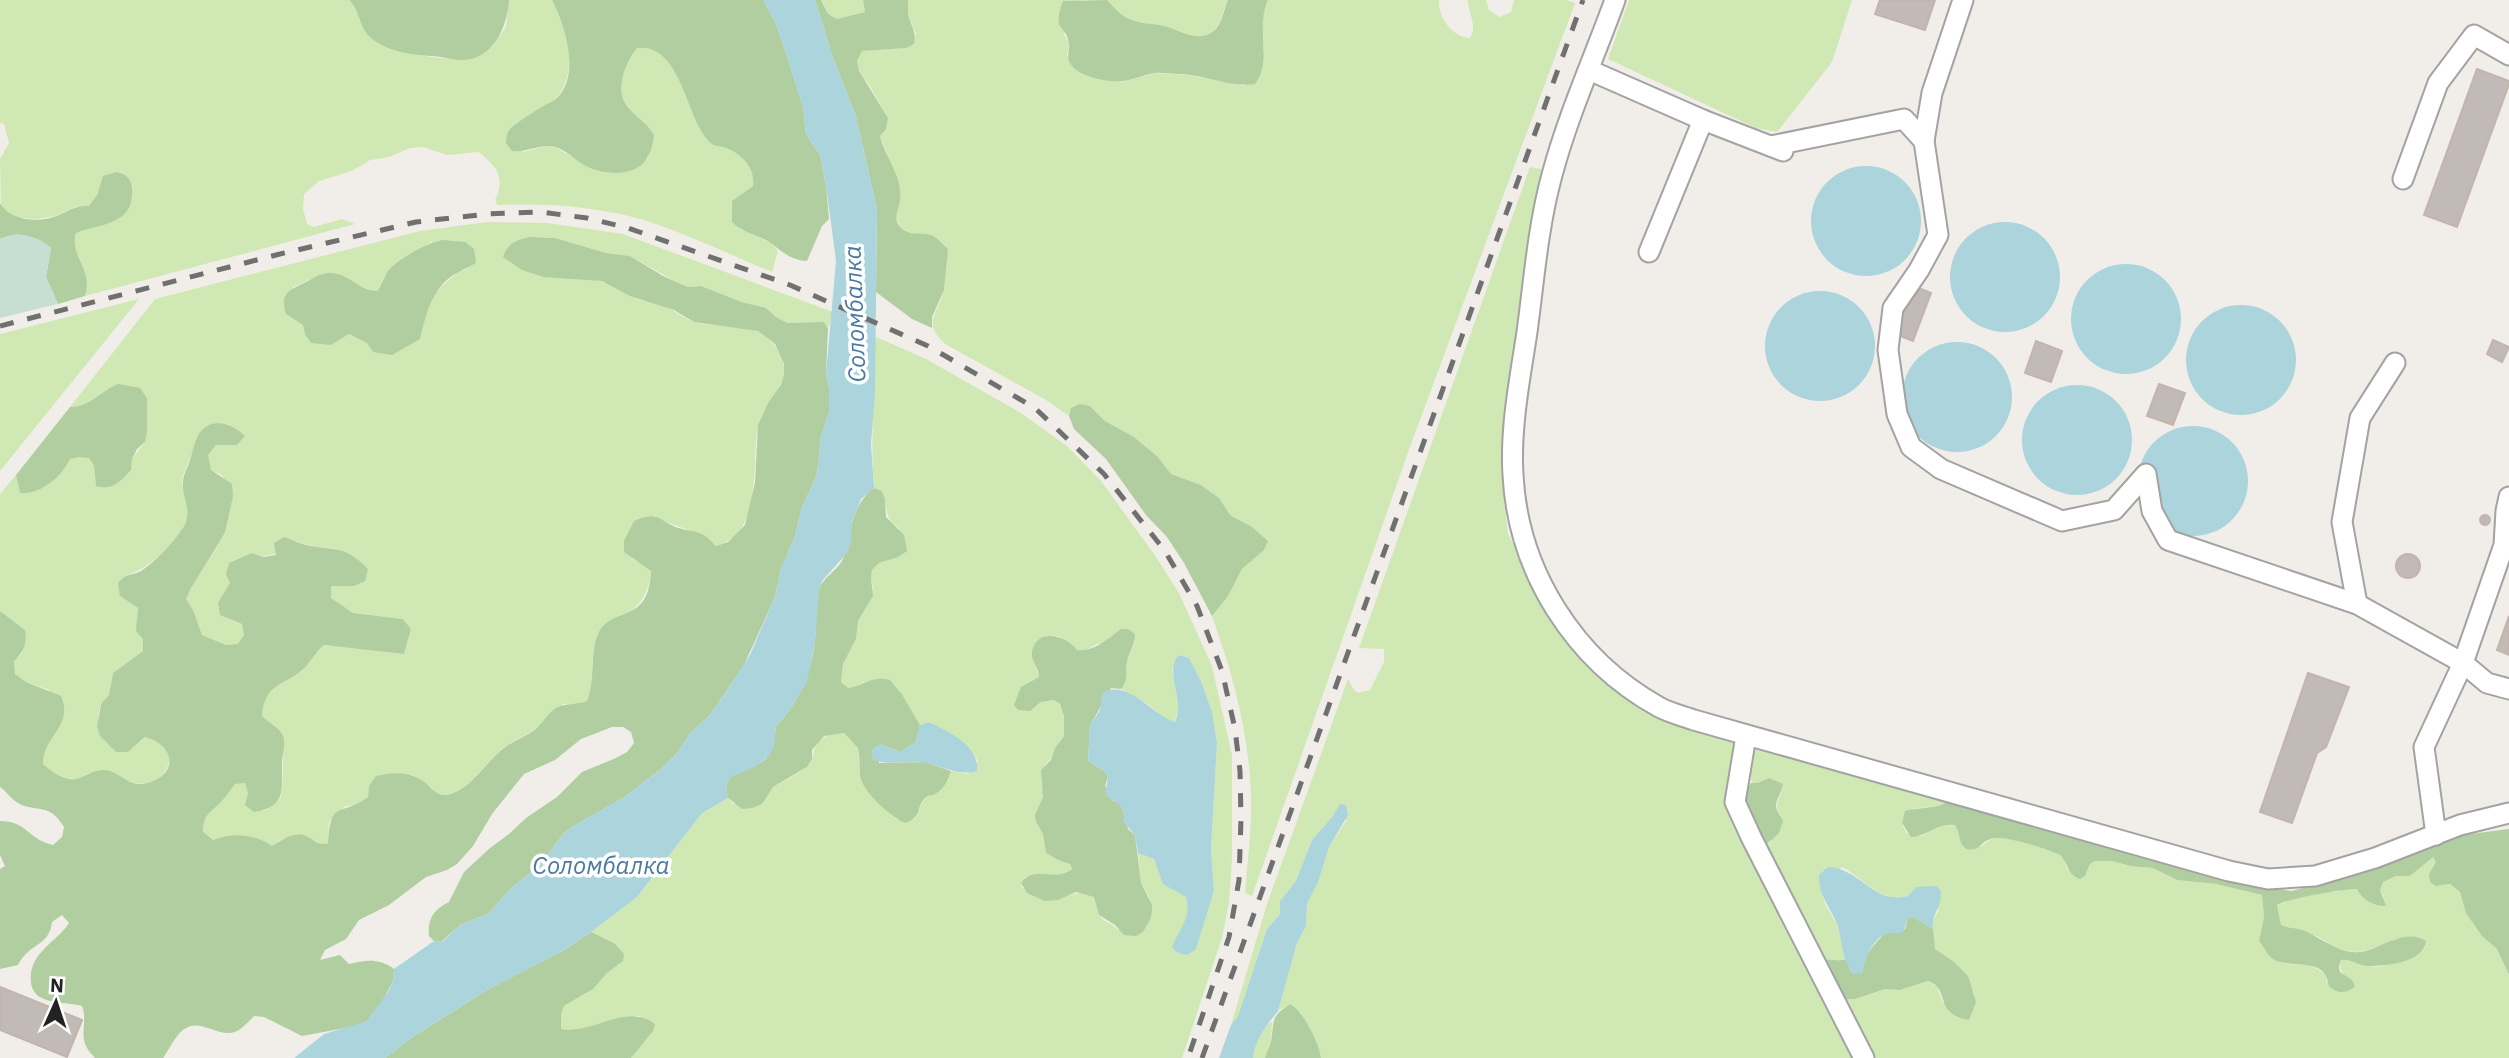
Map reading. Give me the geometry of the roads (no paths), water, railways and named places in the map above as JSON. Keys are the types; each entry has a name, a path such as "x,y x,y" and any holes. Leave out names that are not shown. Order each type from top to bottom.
{"lane":[{"path":"1615,0 1563,138 1552,176 1544,214 1513,429 1513,474 1518,518 1529,558 1544,591 1565,623 1594,657 1625,686 1662,709 1746,736 2229,871 2268,879 2315,876 2375,858 2460,825 2509,813"},
{"path":"1964,0 1932,93 1924,141 1938,235 1893,309 1888,350 1897,414 1911,447 1941,469 2062,521 2114,510 2146,474 2152,511 2168,540 2357,604 2463,663 2487,683 2509,689"},
{"path":"2403,179 2438,83 2474,35 2509,55"},
{"path":"1589,70 1703,120 1779,149 1904,120 1924,141"},
{"path":"1649,252 1703,120"},
{"path":"2357,604 2342,522 2360,418 2395,363"},
{"path":"2436,835 2424,747 2463,663 2504,545 2508,506"},
{"path":"1746,736 1735,802 1864,1058"}],"water":[{"name":"Соломбалка","path":"763,0 815,0 832,55 856,117 877,210 875,392 871,444 874,488 861,499 852,521 848,552 822,581 807,682 776,726 774,747 769,756 755,767 729,778 726,788 728,798 702,813 637,897 591,932 566,949 487,990 414,1036 385,1058 294,1058 324,1034 367,1021 388,992 394,969 434,941 442,942 460,925 488,914 511,888 541,864 563,834 623,798 661,769 677,753 691,732 710,715 750,655 775,597 781,569 795,536 801,510 817,474 821,437 829,412 826,374 836,261 820,155 806,134 803,107 785,50 775,21"},
{"path":"1866,166 1887,170 1905,182 1917,200 1921,221 1917,242 1905,260 1887,272 1866,276 1845,272 1827,260 1815,242 1811,221 1815,200 1827,182 1845,170"},
{"path":"2005,222 2026,226 2044,238 2056,256 2060,277 2056,298 2044,316 2026,328 2005,332 1984,328 1966,316 1954,298 1950,277 1954,256 1966,238 1984,226"},
{"path":"2126,264 2147,268 2165,280 2177,298 2181,319 2177,340 2165,358 2147,370 2126,374 2105,370 2087,358 2075,340 2071,319 2075,298 2087,280 2105,268"},
{"path":"1820,291 1841,295 1859,307 1871,325 1875,346 1871,367 1859,385 1841,397 1820,401 1799,397 1781,385 1769,367 1765,346 1769,325 1781,307 1799,295"},
{"path":"2241,305 2262,309 2280,321 2292,339 2296,360 2292,381 2280,399 2262,411 2241,415 2220,411 2202,399 2190,381 2186,360 2190,339 2202,321 2220,309"},
{"path":"1957,342 1978,346 1996,358 2008,376 2012,397 2008,418 1996,436 1978,448 1957,452 1936,448 1918,436 1906,418 1902,397 1906,376 1918,358 1936,346"},
{"path":"2077,385 2098,389 2116,401 2128,419 2132,440 2128,461 2116,479 2098,491 2077,495 2056,491 2038,479 2026,461 2022,440 2026,419 2038,401 2056,389"},
{"path":"2193,426 2214,430 2232,442 2244,460 2248,481 2244,502 2232,520 2214,532 2193,536 2172,532 2154,520 2142,502 2138,481 2142,460 2154,442 2172,430"},
{"path":"1179,655 1189,658 1201,681 1212,712 1217,743 1211,849 1214,891 1196,949 1187,955 1178,953 1172,947 1186,917 1186,897 1163,884 1154,859 1138,853 1135,835 1123,821 1122,808 1105,795 1108,777 1103,770 1088,761 1090,726 1100,710 1102,693 1121,690 1175,722 1178,704 1173,670"},
{"path":"929,722 954,735 968,747 977,762 977,771 958,772 927,763 872,759 872,749 880,744 900,752 916,742 920,725"},
{"path":"1340,804 1346,805 1348,815 1329,847 1318,882 1307,904 1306,926 1297,943 1278,1011 1259,1038 1253,1058 1219,1058 1231,1025 1238,1016 1267,929 1280,914 1280,901 1296,881 1312,840"},
{"path":"1828,867 1849,873 1876,891 1896,897 1908,896 1916,887 1936,886 1941,891 1941,897 1933,929 1915,918 1908,918 1903,932 1886,934 1877,940 1867,956 1863,973 1854,974 1847,964 1838,927 1819,883 1819,875"}],"railway":[{"path":"1202,1058 1583,0"},
{"path":"0,326 416,222 487,214 540,212 587,218 628,228 790,285 928,346 1035,408 1104,474 1165,551 1197,606 1222,671 1235,729 1240,771 1239,880 1229,937 1188,1058"}]}
